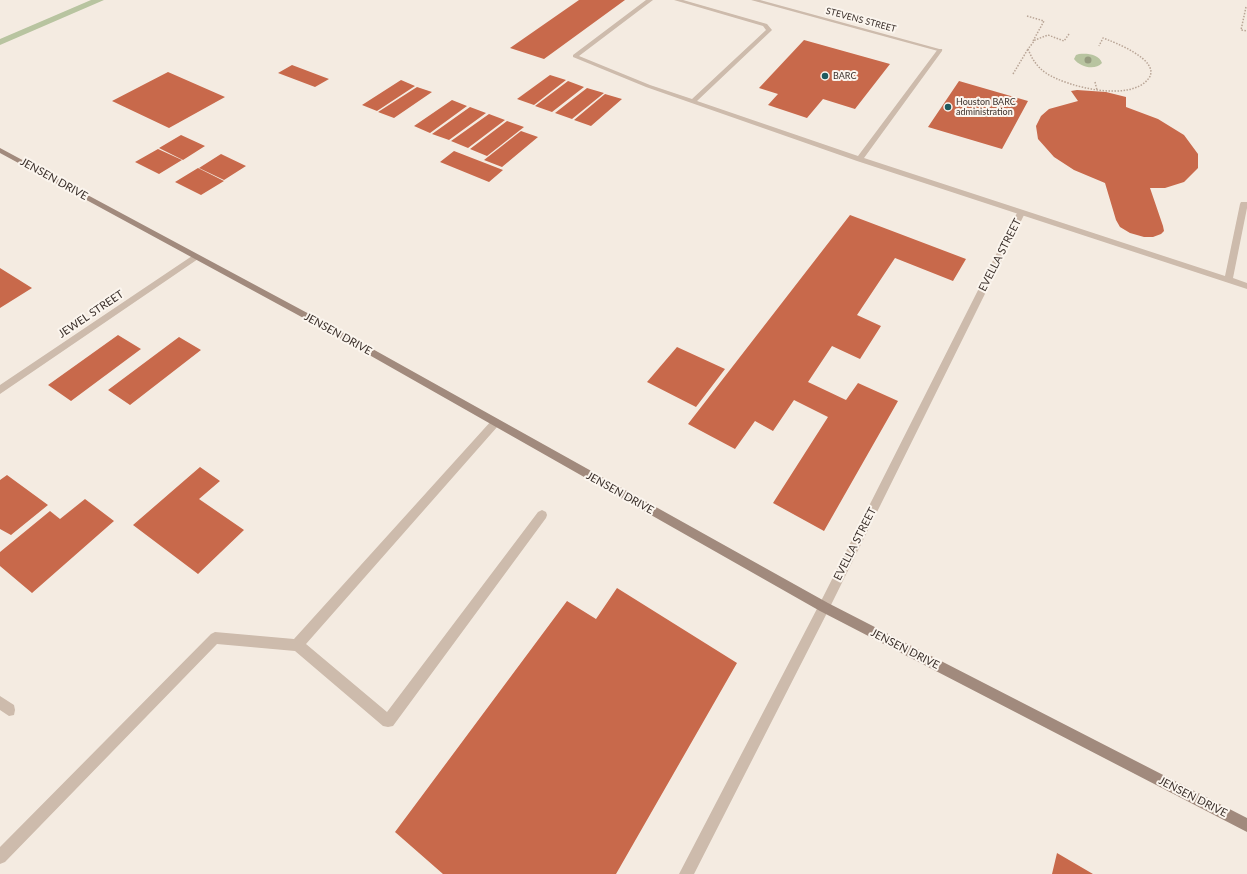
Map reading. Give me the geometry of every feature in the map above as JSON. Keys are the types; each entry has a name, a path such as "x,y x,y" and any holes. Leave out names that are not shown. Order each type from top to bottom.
{"main road":[{"name":"JENSEN DRIVE","path":"0,150 323,326 824,607 1247,825"}],"street":[{"path":"650,0 575,56 693,101 860,159 1247,286"},
{"path":"677,0 765,25 769,30 693,101"},
{"name":"STEVENS STREET","path":"754,0 940,50 860,159"},
{"path":"1228,280 1244,204"},
{"name":"EVELLA STREET","path":"686,874 824,607 1021,213"},
{"name":"JEWEL STREET","path":"0,390 195,257"},
{"path":"297,645 495,423"},
{"path":"0,857 215,638 297,645 388,721 542,515"}],"path":[{"path":"1246,6 1241,30 1247,31"},
{"path":"1013,74 1044,21 1027,16"},
{"path":"1031,44 1039,38 1048,35 1064,40 1069,34"},
{"path":"1028,49 1032,61 1047,74 1071,85 1097,90 1116,91 1132,88 1145,82 1150,73 1144,60 1128,47 1103,38 1100,46"},
{"path":"1095,82 1097,90"}],"green space":[{"path":"91,0 104,0 0,45 0,39"},
{"path":"1076,55 1096,56 1102,63 1096,67 1084,66 1074,59"}],"building":[{"path":"579,0 625,0 544,59 510,48"},
{"name":"BARC","path":"804,40 890,64 855,109 823,99 807,118 768,105 778,94 759,88"},
{"path":"292,65 329,79 315,87 278,73"},
{"path":"168,72 225,97 169,128 112,101"},
{"path":"550,75 566,80 534,105 517,99"},
{"path":"401,80 415,86 377,111 362,105"},
{"path":"568,81 584,87 552,112 535,106"},
{"path":"959,81 1028,101 1002,149 928,127"},
{"path":"417,87 432,92 394,118 378,112"},
{"path":"587,88 604,93 572,119 555,113"},
{"path":"1071,91 1106,92 1126,97 1126,107 1158,119 1184,135 1198,154 1198,168 1184,182 1165,188 1150,188 1163,226 1164,231 1161,234 1153,237 1144,237 1130,233 1120,227 1116,220 1105,183 1074,170 1054,157 1038,139 1036,126 1041,116 1049,109 1078,101"},
{"path":"605,94 622,99 591,126 574,120"},
{"path":"452,100 467,106 430,133 414,126"},
{"path":"470,107 486,113 449,140 432,134"},
{"path":"489,114 505,120 468,148 451,141"},
{"path":"507,121 524,127 487,156 470,149"},
{"path":"521,131 538,137 502,167 484,160"},
{"path":"181,135 205,146 183,160 159,148"},
{"path":"158,149 182,160 159,174 135,162"},
{"path":"454,151 503,170 489,182 440,162"},
{"path":"221,154 246,166 224,180 199,168"},
{"path":"198,168 224,181 201,195 175,182"},
{"path":"850,215 966,259 953,281 895,258 857,315 881,326 860,359 832,346 808,382 846,400 858,383 898,401 824,531 773,503 828,417 794,400 773,431 755,421 735,449 688,424"},
{"path":"0,268 32,288 0,308"},
{"path":"118,335 141,349 71,401 48,385"},
{"path":"179,337 201,350 130,405 108,390"},
{"path":"677,347 725,369 696,407 647,382"},
{"path":"200,467 220,481 199,499 244,530 198,574 133,525"},
{"path":"7,475 48,505 11,535 0,529 0,480"},
{"path":"85,499 114,521 32,593 0,566 0,552 50,511 60,519"},
{"path":"617,588 737,663 616,874 443,874 395,832 567,601 596,619"},
{"path":"1057,853 1093,874 1052,874"}],"place":[{"name":"BARC","path":"825,76"},
{"name":"Houston BARC administration","path":"948,107"}]}
